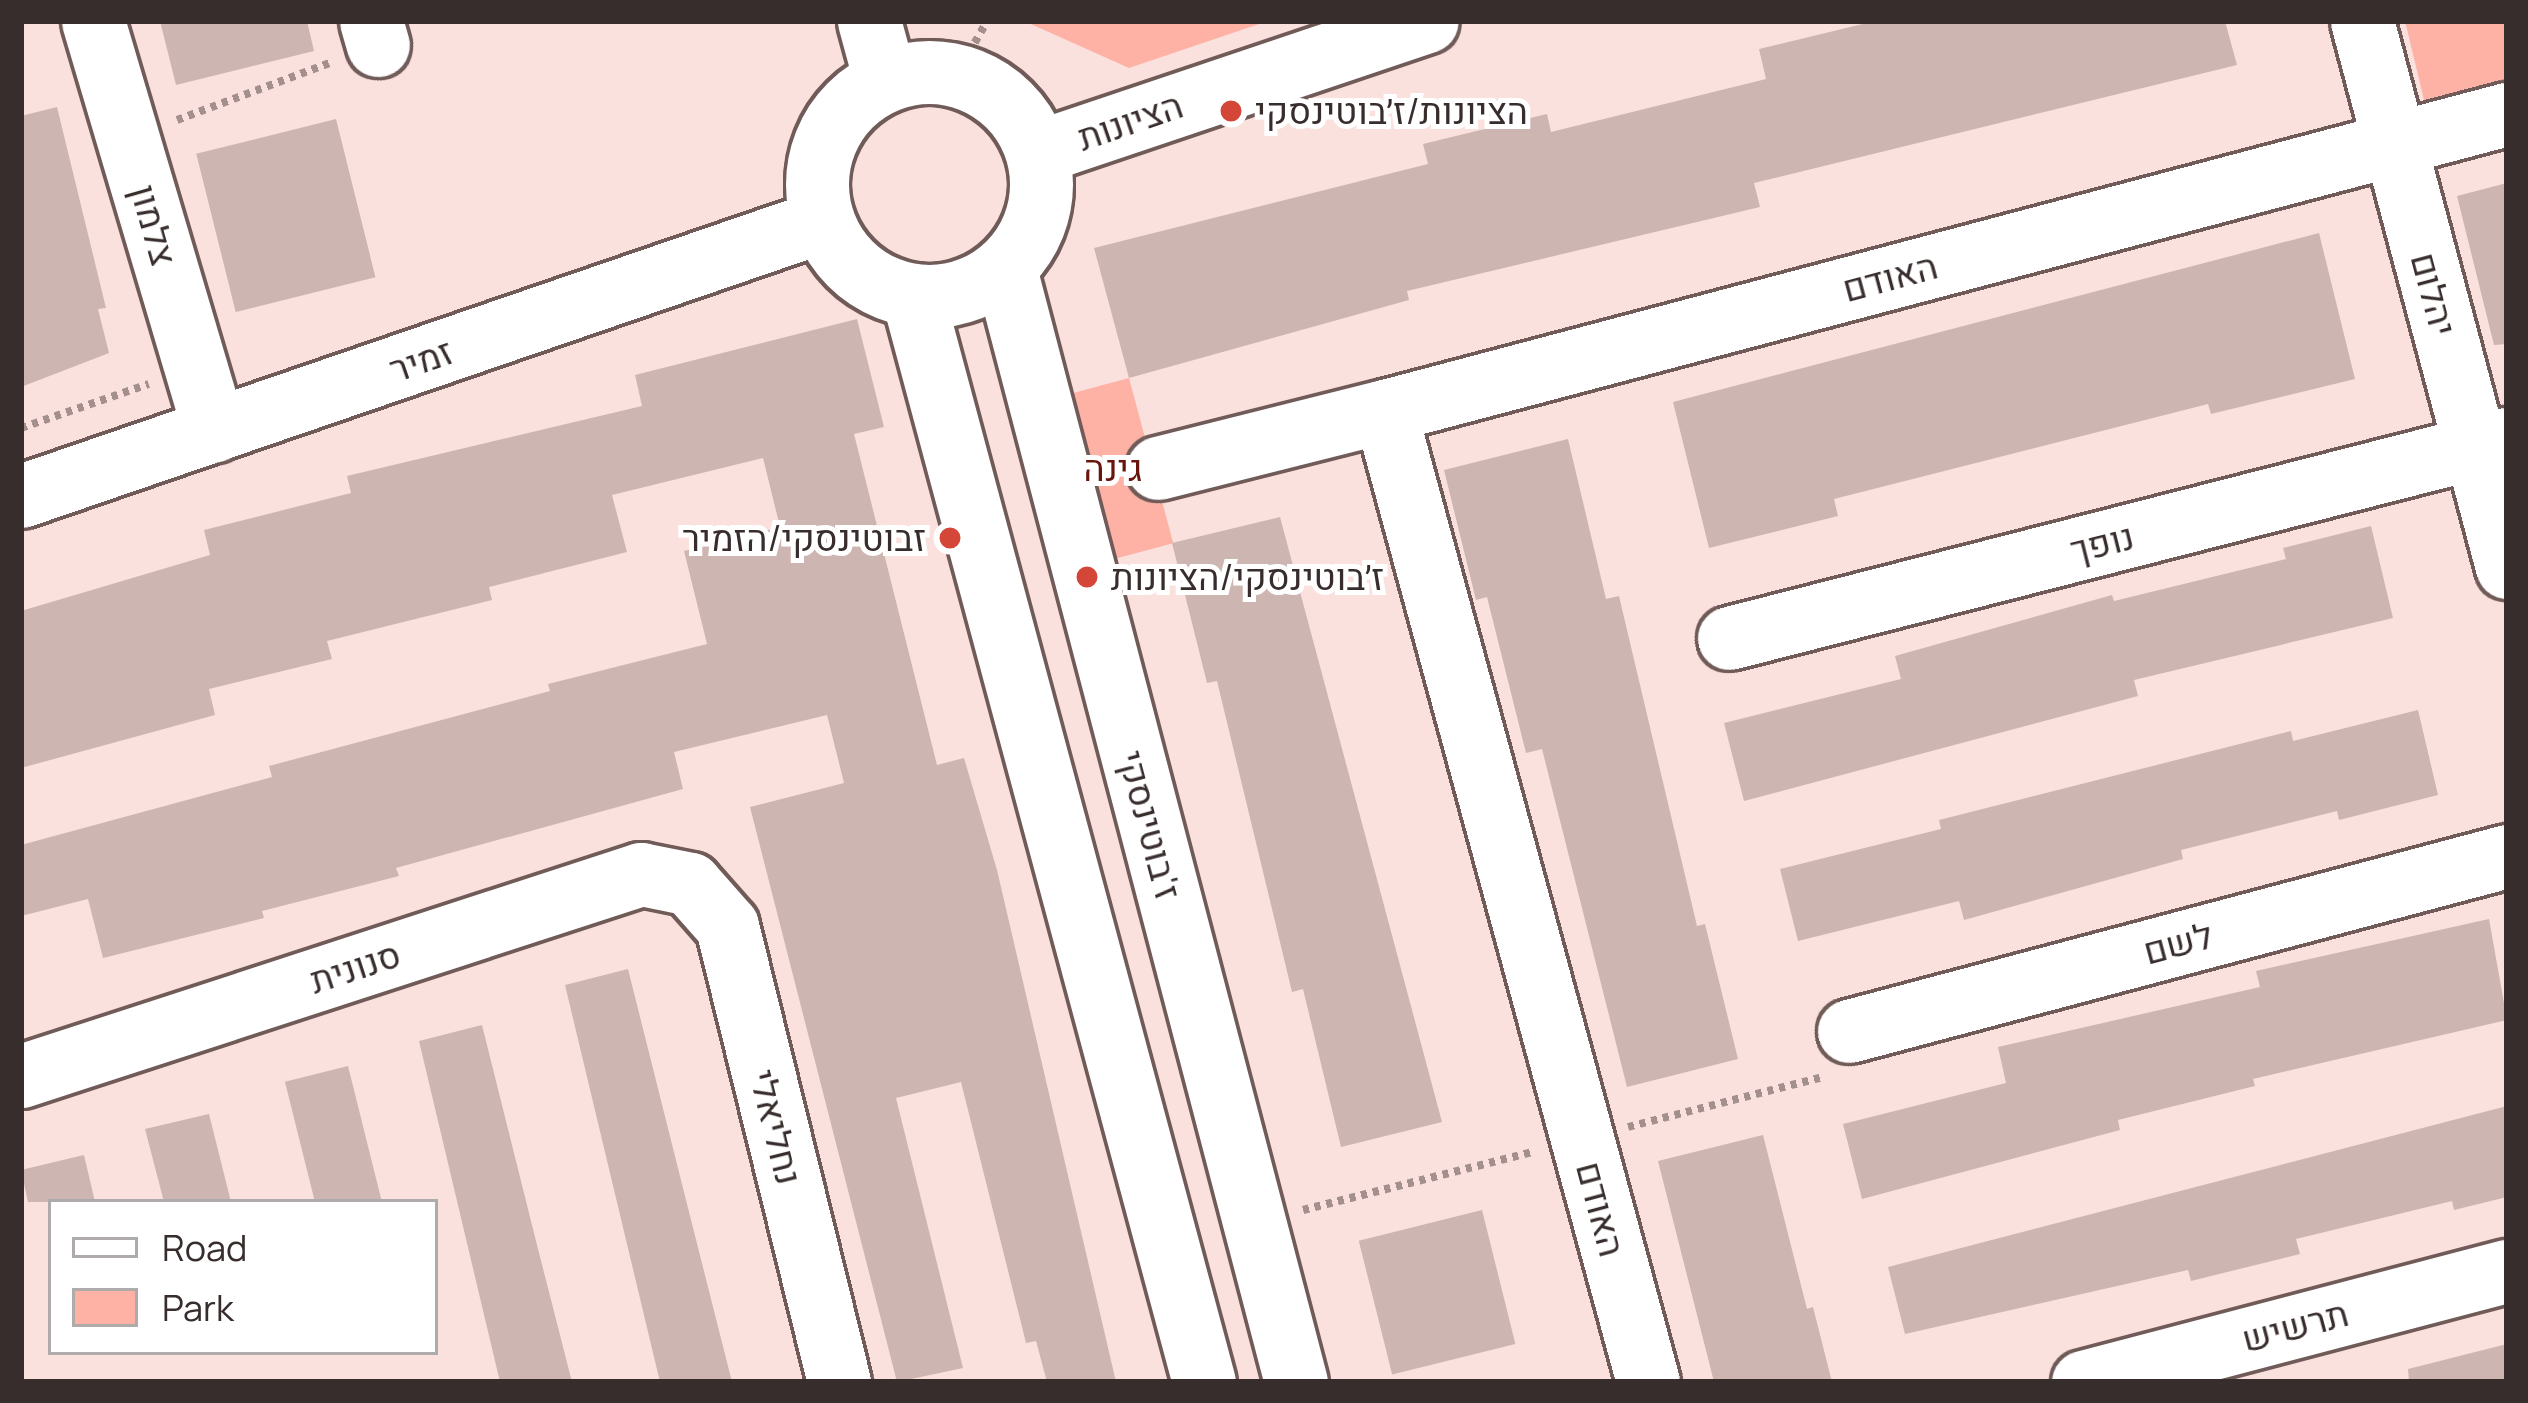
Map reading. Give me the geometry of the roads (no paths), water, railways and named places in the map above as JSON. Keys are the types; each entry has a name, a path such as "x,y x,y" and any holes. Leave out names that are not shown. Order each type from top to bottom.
{"street":[{"name":"צלמון","path":"93,21 214,430"},
{"name":"הציונות","path":"1038,152 1427,21"},
{"name":"יהלום","path":"2362,21 2394,143 2491,444 2507,567"},
{"path":"972,48 992,90 1021,117 1038,152 1041,201 1028,238 1004,268 971,289 913,297 848,260 819,222 829,130 877,50 972,48"},
{"name":"האודם","path":"1158,468 2507,114"},
{"name":"זמיר","path":"21,496 819,222"},
{"name":"ז'בוטינסקי","path":"1004,268 1296,1382"},
{"path":"913,297 1204,1382"},
{"name":"האודם","path":"1385,411 1648,1382"},
{"name":"נופך","path":"1729,638 2491,444"},
{"name":"לשם","path":"1849,1031 2507,856"},
{"name":"סנונית","path":"21,1076 641,874 690,884"},
{"name":"נחליאלי","path":"690,884 728,926 838,1382"},
{"name":"תרשיש","path":"2084,1382 2507,1271"}],"place":[{"name":"הציונות/ז׳בוטינסקי","path":"1231,111"},
{"name":"זבוטינסקי/הזמיר","path":"950,538"},
{"name":"ז׳בוטינסקי/הציונות","path":"1087,577"}],"park label":[{"name":"גינה","path":"1113,468"}]}
